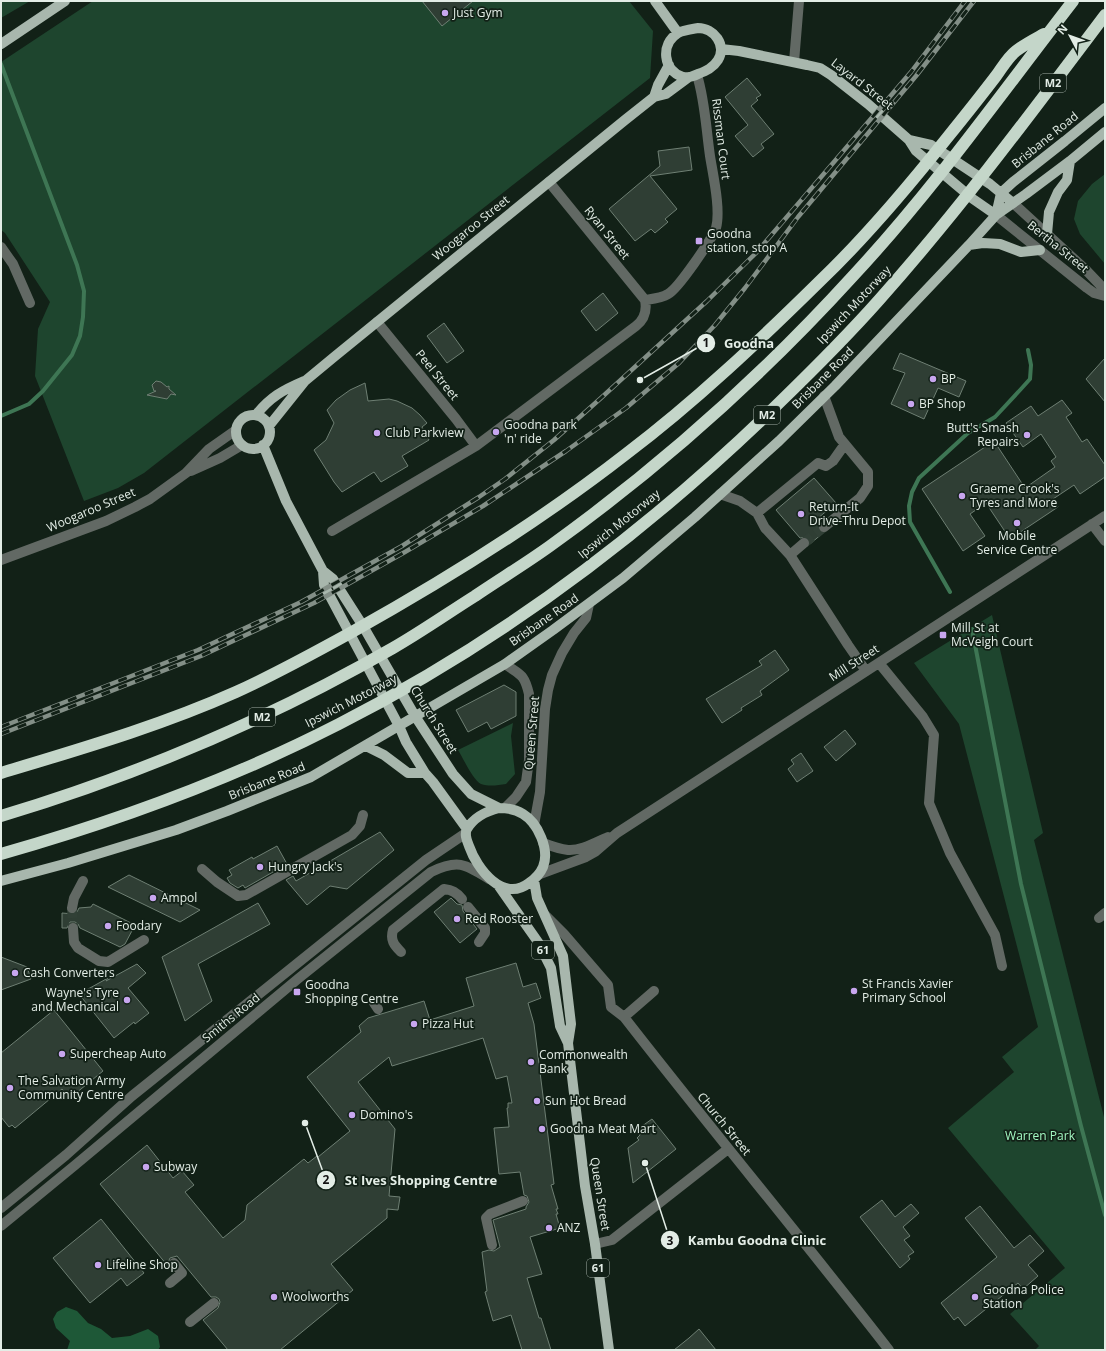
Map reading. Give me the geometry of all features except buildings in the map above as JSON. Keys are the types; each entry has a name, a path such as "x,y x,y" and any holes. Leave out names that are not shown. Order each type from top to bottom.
{"highway":[{"name":"Ipswich Motorway","path":"1,816 98,785 176,755 237,729 346,675 398,645 548,548 594,514 682,442 739,391 809,324 922,197 976,129 1073,1"},
{"name":"Ipswich Motorway","path":"1,854 61,837 205,785 337,726 417,682 496,633 600,559 716,462 764,418 878,302 948,220 1105,15"},
{"path":"1,773 110,740 237,692 349,634 438,583 551,509 627,454 741,357 825,276 871,227 963,118 1014,52 1050,30"}],"main road":[{"path":"4,43 65,1"},
{"path":"655,1 678,33"},
{"path":"698,28 706,29 717,38 721,48 719,58 714,65 708,70 693,76 679,75 669,65 666,57 666,50 669,42 678,33 698,28"},
{"name":"Layard Street","path":"721,48 820,68 831,74 909,140 916,151 973,199 996,215"},
{"name":"Woogaroo Street","path":"654,97 669,65"},
{"name":"Woogaroo Street","path":"269,426 305,381 654,97 666,94 693,76"},
{"name":"Brisbane Road","path":"1001,193 1105,108"},
{"name":"Brisbane Road","path":"1,881 176,830 312,777 505,664 624,578 720,494 779,441 824,396 996,215 1070,161 1105,132"},
{"name":"Layard Street","path":"909,140 931,145 962,164 1013,203"},
{"path":"1047,234 1049,212 1058,192 1067,180 1070,161"},
{"path":"996,215 1001,193"},
{"path":"969,244 983,242 1000,244 1021,252 1040,250"},
{"name":"Woogaroo Street","path":"256,415 264,404 282,390 305,381"},
{"path":"251,415 256,415 262,417 269,426 270,436 264,445 253,449 242,445 239,441 236,430 241,420 251,415"},
{"name":"Church Street","path":"264,445 286,501 323,571 333,579 363,626 415,716 460,783 471,794 502,808"},
{"name":"Church Street","path":"323,571 324,585 399,726 406,742 425,773 433,782 466,831"},
{"path":"366,746 384,755 408,773 425,773"},
{"path":"466,831 479,816 488,811 502,808"},
{"name":"61","path":"466,831 473,856 489,879 505,888 513,889 526,886 537,877 544,866 545,858 543,843 534,825 528,818 514,810 502,808"},
{"name":"Queen Street","path":"537,877 536,893 544,914 564,956 571,1024 568,1043 585,1186 595,1244 609,1350"},
{"name":"Queen Street","path":"498,885 538,942 552,968 560,1026 568,1043"}],"street":[{"path":"794,62 800,1"},
{"name":"Rissman Court","path":"645,300 663,296 672,292 709,243 716,228 717,207 704,105 693,76"},
{"name":"Ryan Street","path":"549,182 645,300"},
{"name":"Bertha Street","path":"1013,203 1105,290"},
{"name":"Bertha Street","path":"996,215 1094,293 1105,296"},
{"path":"1,247 13,264 30,303"},
{"path":"332,531 476,446 640,323 646,312 645,300"},
{"name":"Peel Street","path":"377,322 456,419 476,446"},
{"path":"824,396 839,437 868,472 868,486 860,498 824,527"},
{"name":"Woogaroo Street","path":"1,560 122,514 150,499 186,473 210,449 236,430"},
{"path":"757,513 818,463 826,466 833,461 844,444"},
{"name":"Woogaroo Street","path":"186,473 220,458 242,445"},
{"path":"720,494 740,501 757,513 765,528 790,554 866,671"},
{"name":"Mill Street","path":"537,877 595,852 617,833 1105,516"},
{"path":"1092,524 1105,541"},
{"path":"790,554 804,543"},
{"name":"Queen Street","path":"534,825 540,792 547,694 552,675 562,653 574,632 586,618 589,604"},
{"path":"879,663 923,717 934,735 929,803 950,853 995,935 1002,966"},
{"name":"Queen Street","path":"502,808 516,797 526,782 529,760 529,694 524,678 520,673 505,664"},
{"path":"202,868 217,882 238,896 246,895 352,835 360,826 363,815"},
{"name":"Smiths Road","path":"1,1208 70,1151 132,1096 426,860 466,831"},
{"name":"Mill Street","path":"543,843 566,850 572,850 617,833"},
{"name":"Smiths Road","path":"1,1226 299,978 431,872 447,865 464,865 471,867 489,879"},
{"path":"72,908 74,898 83,881"},
{"path":"401,952 392,942 391,935 393,930 444,889 450,889 456,892 485,928 485,934 480,942"},
{"name":"Church Street","path":"544,914 564,934 608,985 611,1007 624,1017 889,1350"},
{"path":"73,928 74,942 78,948 99,961 108,962 144,940"},
{"path":"290,968 299,978"},
{"path":"624,1017 654,991"},
{"path":"595,1244 612,1240 728,1149"},
{"path":"492,1245 486,1218 490,1214 523,1201"},
{"path":"170,1283 182,1273 174,1263"},
{"path":"190,1322 214,1303"}],"green space":[{"path":"1,1 30,1 1,18"},
{"path":"93,1 629,1 653,31 650,78 144,473 118,488 84,501 35,376 38,329 50,302 5,233 1,230 1,62"},
{"path":"1105,174 1105,264 1080,234 1074,219 1078,201 1092,184"},
{"name":"Warren Park","path":"992,615 1043,833 1034,840 1105,1121 1105,1350 1035,1350 1039,1346 1010,1314 1065,1268 948,1128 1014,1072 1002,1057 1038,1027 959,724 914,663"},
{"path":"513,723 511,736 515,774 506,784 491,786 481,784 472,774 458,750"},
{"path":"66,1307 77,1311 88,1323 101,1329 112,1338 130,1336 148,1329 158,1336 160,1347 158,1350 67,1350 70,1341 56,1328 53,1319 57,1312"}],"waterway":[{"path":"1,64 77,265 84,291 83,317 80,336 72,355 43,391 29,404 1,416"},
{"path":"950,592 910,522 909,506 912,492 919,478 968,433 995,417 1030,379 1031,365 1028,350"},
{"path":"972,629 1021,884 1081,1126 1105,1215"}],"tunnel":[{"path":"804,543 824,527"},
{"path":"72,908 73,928"}],"railway":[{"path":"1,727 198,650 301,602 402,546 505,479 554,440 601,398 707,301 756,253 911,72 965,1"},
{"path":"1,734 201,656 314,603 483,506 566,451 626,408 679,363 715,325 745,288 798,217 916,76 974,1"}],"place":[{"name":"Just Gym","path":"445,13"},
{"name":"Goodna station, stop A","path":"699,241"},
{"name":"BP","path":"933,379"},
{"name":"Goodna","path":"640,380"},
{"name":"BP Shop","path":"911,404"},
{"name":"Goodna park 'n' ride","path":"496,432"},
{"name":"Club Parkview","path":"377,433"},
{"name":"Butt's Smash Repairs","path":"1027,435"},
{"name":"Graeme Crook's Tyres and More","path":"962,496"},
{"name":"Return-It Drive-Thru Depot","path":"801,514"},
{"name":"Mobile Service Centre","path":"1017,523"},
{"name":"Mill St at McVeigh Court","path":"943,635"},
{"name":"Hungry Jack's","path":"260,867"},
{"name":"Ampol","path":"153,898"},
{"name":"Red Rooster","path":"457,919"},
{"name":"Foodary","path":"108,926"},
{"name":"Cash Converters","path":"15,973"},
{"name":"St Francis Xavier Primary School","path":"854,991"},
{"name":"Goodna Shopping Centre","path":"297,992"},
{"name":"Wayne's Tyre and Mechanical","path":"127,1000"},
{"name":"Pizza Hut","path":"414,1024"},
{"name":"Supercheap Auto","path":"62,1054"},
{"name":"Commonwealth Bank","path":"531,1062"},
{"name":"The Salvation Army Community Centre","path":"10,1088"},
{"name":"Sun Hot Bread","path":"537,1101"},
{"name":"Domino's","path":"352,1115"},
{"name":"St Ives Shopping Centre","path":"305,1123"},
{"name":"Goodna Meat Mart","path":"542,1129"},
{"name":"Kambu Goodna Clinic","path":"645,1163"},
{"name":"Subway","path":"146,1167"},
{"name":"ANZ","path":"549,1228"},
{"name":"Lifeline Shop","path":"98,1265"},
{"name":"Woolworths","path":"274,1297"},
{"name":"Goodna Police Station","path":"975,1297"}]}
